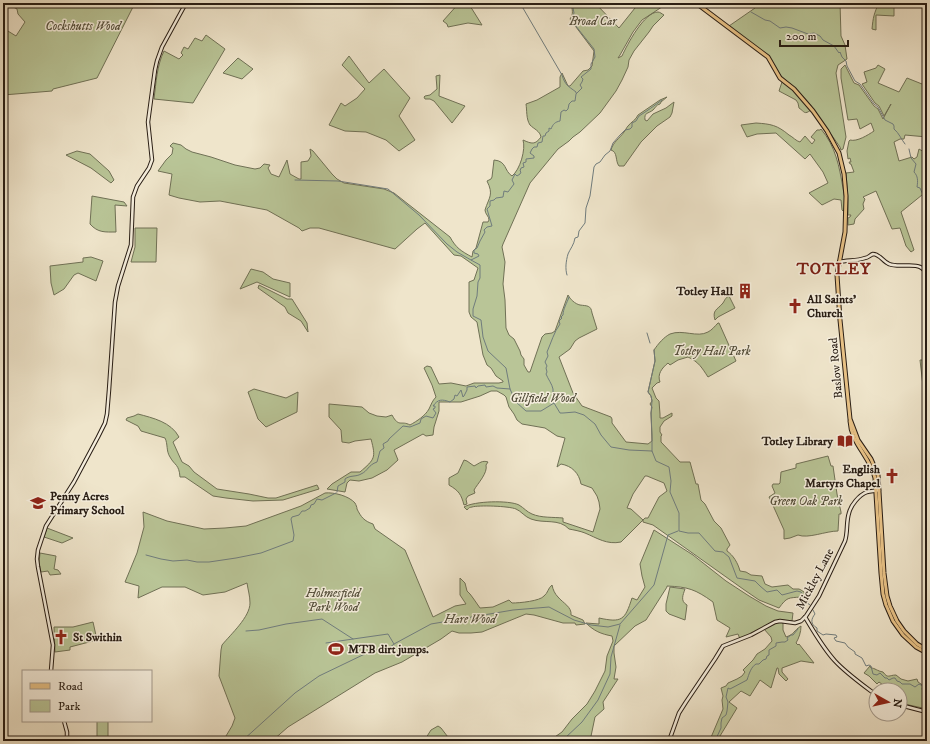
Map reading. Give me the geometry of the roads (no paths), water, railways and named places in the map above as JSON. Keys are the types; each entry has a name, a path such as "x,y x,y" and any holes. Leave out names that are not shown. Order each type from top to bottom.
{"main road":[{"path":"51,670 53,645 38,567 38,550 43,533 48,523 74,482 105,422 109,390 115,302 118,286 131,245 133,232 133,197 137,186 149,168 152,160 148,122 155,70 162,47 186,3"},
{"name":"Baslow Road","path":"696,3 768,58 780,78 794,89 813,111 839,153 844,174 846,196 845,232 837,275 850,419 858,440 876,468 879,479 878,490 882,546 888,601 897,621 904,631 917,644 927,650"},
{"path":"839,262 866,258 875,254 889,264 895,266 918,266 927,274"},
{"path":"878,490 881,573 883,594 886,605 893,621 904,635 916,647 927,654"},
{"name":"Mickley Lane","path":"669,741 679,713 723,646 751,635 775,622 798,622 805,617 822,590 845,541 847,534 848,513 852,506 863,494 878,490"},
{"path":"805,617 817,637 835,660 848,673 868,689"},
{"path":"908,707 923,711 927,716"},
{"path":"64,722 67,732 67,741"}],"waterway":[{"path":"520,3 566,83 576,93"},
{"path":"572,3 574,13 572,18 575,25 594,49 595,57 591,64 591,69 581,77 583,79 580,85 582,88 576,94 575,101 572,101 569,104 566,111 564,110 561,112 560,121 554,124 551,129 549,128 549,131 545,136 543,136 542,142 538,143 537,147 532,149 530,153 534,156 534,158 526,159 526,162 523,163 524,167 521,168 520,174 517,176 515,174 512,180 514,184 508,192 504,191 503,197 490,201 490,206 487,209 492,226 487,227 484,230 485,232 477,248 474,250 474,253 478,254 479,256 471,260 480,265 480,278 473,309 473,316 481,320 483,337 488,351 506,368 510,389 516,402 526,411 541,411 554,403 560,413 575,412 584,415 595,424 601,435 611,447 629,450 652,451 656,461 669,467 671,481 670,492 679,513 679,531 699,533 715,551 723,552 729,557 737,578 755,581 767,592 777,590 782,595 797,591 801,592 804,596 803,600 810,605"},
{"path":"751,12 765,20 770,21 780,28 786,27 808,34 814,33 834,46 846,61 855,81 860,84 874,104 878,107 885,120 893,124 894,129 905,144"},
{"path":"567,275 566,265 568,254 575,238 578,237 579,231 585,223 586,208 590,196 594,167 610,151 613,143 620,135 625,130 632,127 632,123 636,121 639,116 662,100"},
{"path":"909,149 911,158 916,164 914,172 918,183 917,187 920,188 923,195 927,195"},
{"path":"295,180 338,181 388,189 419,215 447,244 471,260"},
{"path":"554,403 553,389 546,374 547,366 545,362 548,356 547,352 554,334 560,324 559,321 562,318 561,317 569,297"},
{"path":"647,333 650,343"},
{"path":"652,451 652,401 648,392 655,361 654,350"},
{"path":"337,492 338,486 345,482 345,479 361,474 377,462 380,451 384,448 383,444 403,426 410,427 420,423 421,419 426,416 433,418 436,413 433,409 435,406 433,406 438,401 442,400 450,402 461,390 463,397 467,387 475,386 476,388 478,386 485,385 486,387 493,386 497,388 510,389"},
{"path":"146,555 173,561 187,560 209,562 261,553 293,541 294,535 291,519 292,517 299,515 302,511 310,508 317,499 322,500 336,493"},
{"path":"242,741 295,693 319,676 371,651 388,649 394,644 431,624 513,610 549,607 574,620 591,625 608,627 620,624 654,585 668,535 678,531"},
{"path":"813,610 815,614 812,621 813,625 817,628 817,631 823,635 836,635 837,637 834,638 836,641 845,643 855,652 855,654 862,658 866,666 871,666 873,674 877,675 880,673 889,680 895,678 902,684 910,684 915,687 919,684 923,686 923,691 926,689 927,691"},
{"path":"246,631 322,619 353,639 388,634 394,644"},
{"path":"560,741 582,722 598,700 610,674 611,657 620,625"},
{"path":"715,741 721,728 722,718 726,715 727,711 728,702 726,697 728,688 730,689 747,680 753,667 766,659 769,655 769,650 776,646 776,643 785,642 788,640 787,638 793,635 798,629"},
{"path":"326,643 353,639"}],"place":[{"name":"Totley Hall","path":"745,291"},
{"name":"All Saints' Church","path":"795,306"},
{"name":"Totley Library","path":"845,441"},
{"name":"English Martyrs Chapel","path":"892,476"},
{"name":"Penny Acres Primary School","path":"38,503"},
{"name":"St Swithin","path":"61,637"},
{"name":"MTB dirt jumps.","path":"336,649"}],"district":[{"name":"TOTLEY","path":"834,269"}],"park label":[{"name":"Broad Car","path":"593,21"},
{"name":"Cockshutts Wood","path":"83,26"},
{"name":"Totley Hall Park","path":"712,351"},
{"name":"Gillfield Wood","path":"543,398"},
{"name":"Green Oak Park","path":"806,501"},
{"name":"Holmesfield Park Wood","path":"333,600"},
{"name":"Hare Wood","path":"470,619"}]}
